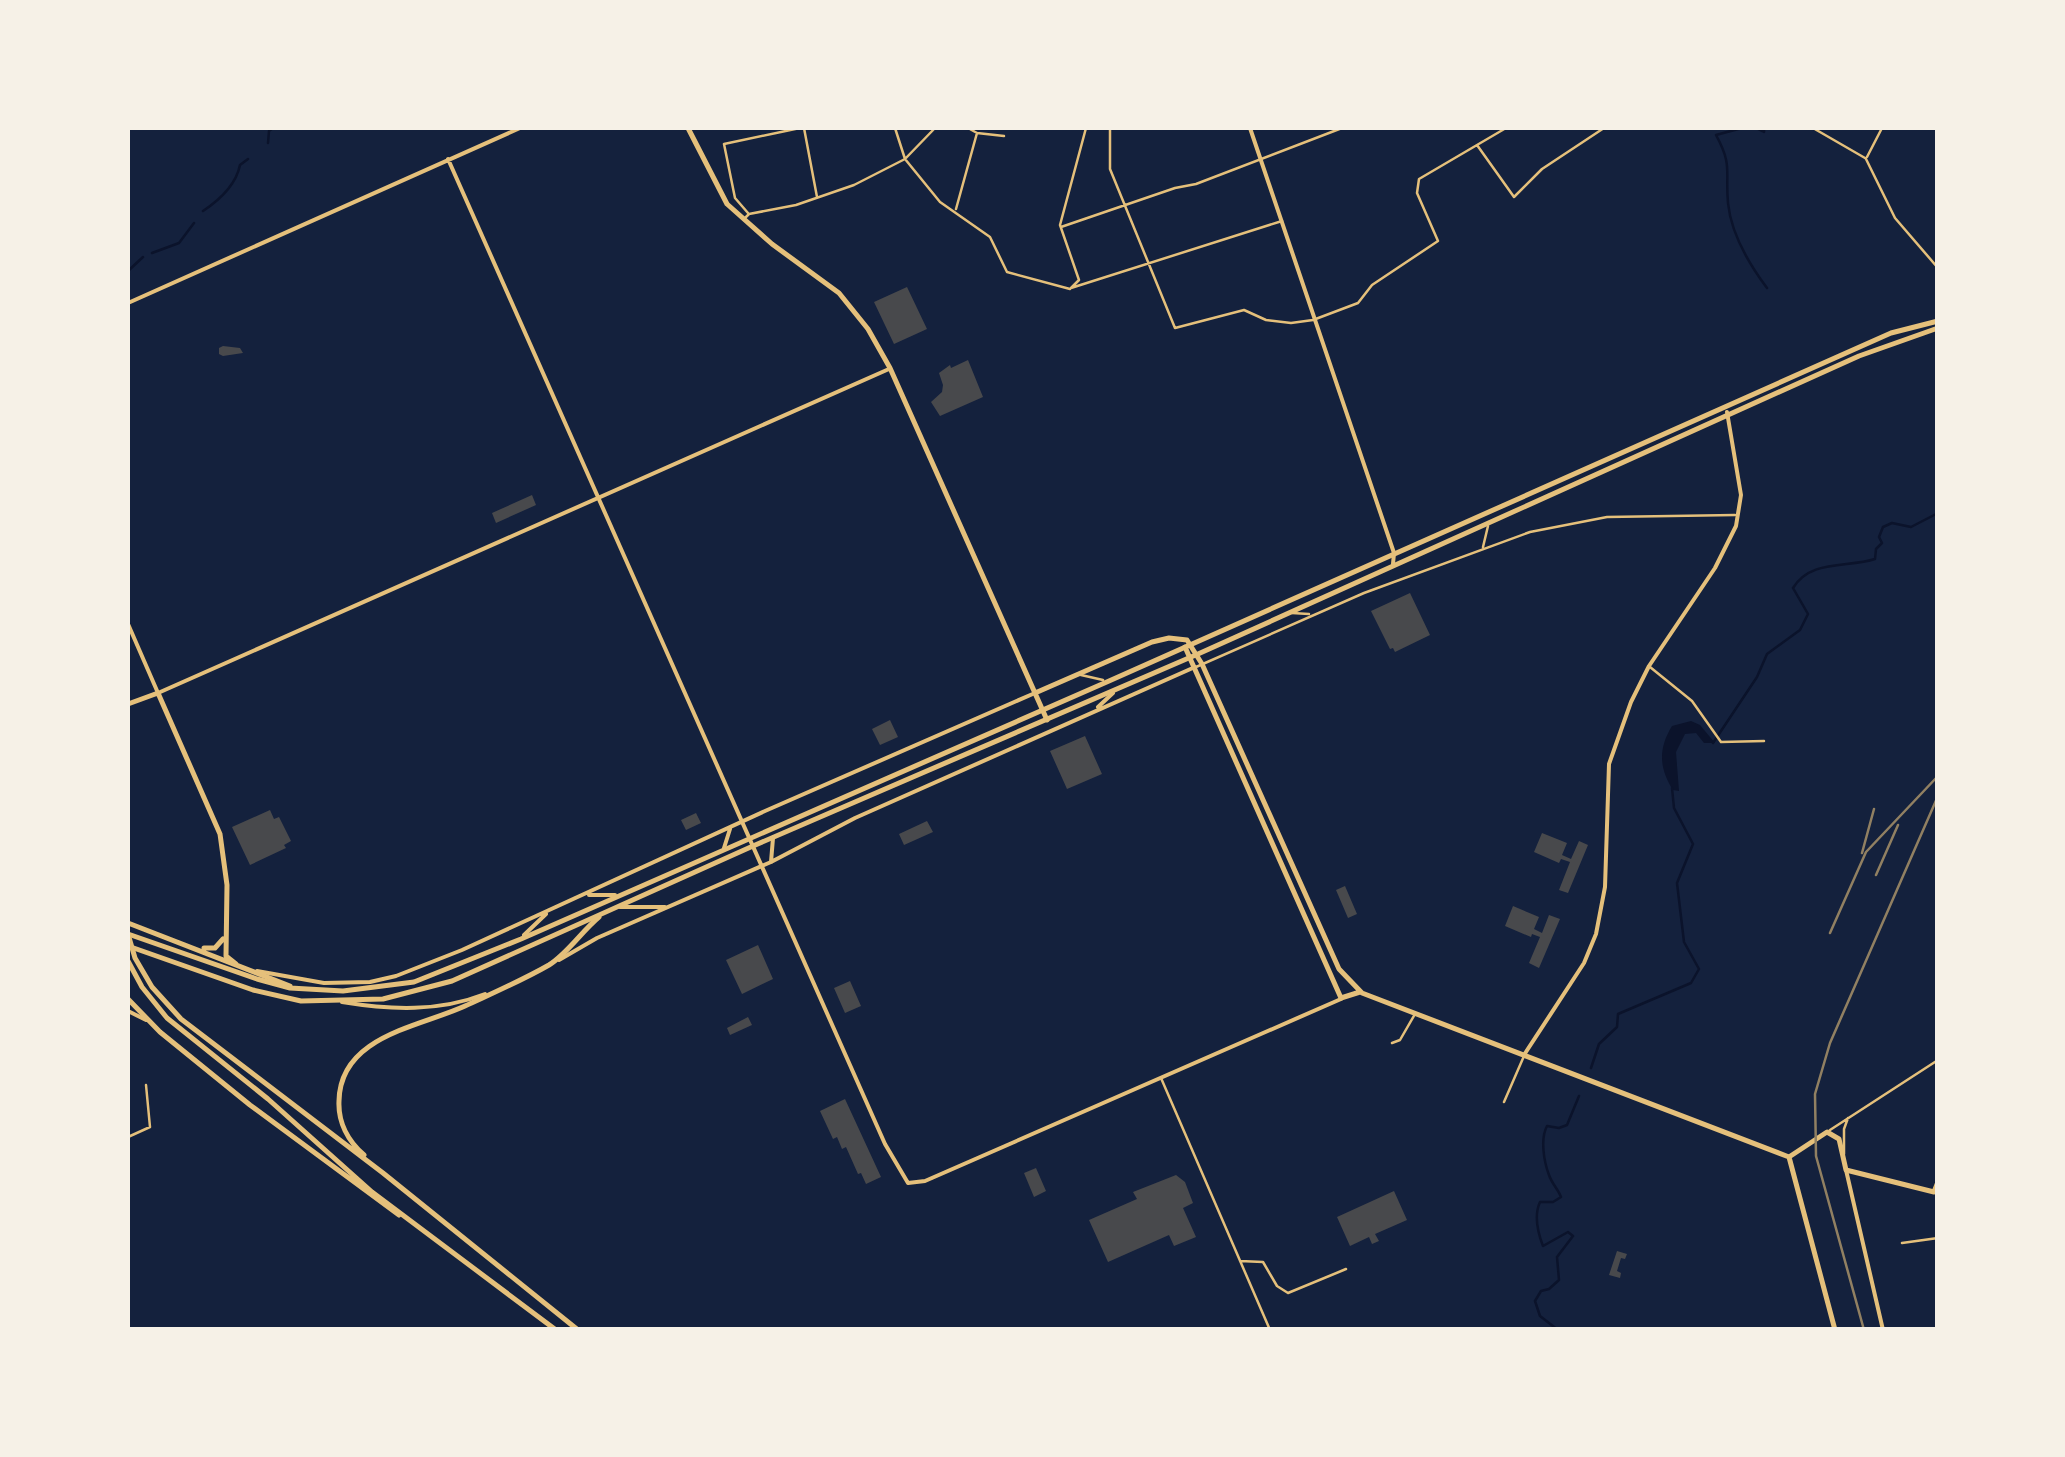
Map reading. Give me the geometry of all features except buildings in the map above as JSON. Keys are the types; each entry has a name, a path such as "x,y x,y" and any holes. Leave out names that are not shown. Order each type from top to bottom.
{"main road":[{"path":"688,128 727,204 839,292 868,328 890,368 1047,720"},
{"path":"128,934 257,979 302,990 376,989 409,984 620,896 1891,334 1938,325"},
{"path":"128,948 274,996 342,1002 396,998 452,981 1194,655 1859,356 1938,325"},
{"path":"1035,693 1160,640 1180,638 1202,664 1339,969 1360,992 1789,1156"},
{"path":"1194,655 1194,667 1342,998 1360,992"},
{"path":"128,704 158,693 220,834 226,873 226,956 236,964"},
{"path":"383,1172 357,1149 342,1124 339,1099 353,1060 378,1041 467,1005 552,963 605,912"},
{"path":"128,923 302,990"},
{"path":"196,947 216,948 226,931"},
{"path":"128,934 135,958 152,987 182,1019 383,1172 578,1330"},
{"path":"128,962 142,988 167,1018 268,1098 351,1175 556,1330"},
{"path":"128,999 150,1023 364,1192 428,1232"},
{"path":"1789,1156 1827,1132 1840,1140 1846,1170 1936,1193 1938,1182"},
{"path":"1789,1156 1835,1330"}],"street":[{"path":"128,303 520,128"},
{"path":"818,198 802,128 724,144 734,198 747,217 818,198 854,185 905,159 934,128"},
{"path":"895,128 905,159 940,202 990,237 1007,272 1070,289 1282,221"},
{"path":"968,128 1004,136"},
{"path":"1070,289 1078,280 1060,227 1086,128"},
{"path":"1110,128 1110,170 1175,328 1244,310 1266,320 1300,323 1358,303 1372,285 1438,242 1416,186 1426,173 1506,128"},
{"path":"1250,128 1394,553 1394,564"},
{"path":"1060,227 1196,184 1342,128"},
{"path":"1476,145 1514,196 1542,169 1604,128"},
{"path":"1813,128 1866,158 1895,218 1938,268"},
{"path":"1866,158 1882,128"},
{"path":"956,211 977,133"},
{"path":"448,159 885,1144 908,1183 917,1183 1342,998"},
{"path":"128,624 158,693 890,368"},
{"path":"1504,1102 1524,1055 1578,972 1596,934 1605,887 1610,758 1649,666 1715,568 1738,515 1740,495 1726,408"},
{"path":"552,963 598,938 762,866 855,818 1066,722 1314,614 1483,548 1556,525 1596,518 1738,515"},
{"path":"1483,548 1489,522"},
{"path":"1286,613 1314,614"},
{"path":"1649,666 1692,701 1721,742 1764,741"},
{"path":"1074,676 1109,681"},
{"path":"1095,710 1121,686"},
{"path":"257,971 294,980 350,984 387,979 429,964 1035,693"},
{"path":"1047,720 1066,722"},
{"path":"723,850 730,829"},
{"path":"770,862 773,838"},
{"path":"584,894 620,896"},
{"path":"615,908 669,907"},
{"path":"521,939 549,910"},
{"path":"429,964 450,969"},
{"path":"342,1002 444,1008 489,993"},
{"path":"128,1011 150,1023"},
{"path":"1392,1043 1400,1040 1416,1013"},
{"path":"1827,1132 1938,1060"},
{"path":"1160,1077 1270,1330"},
{"path":"128,1137 150,1127 146,1085"},
{"path":"1844,1156 1848,1117"},
{"path":"1846,1170 1883,1330"},
{"path":"1902,1243 1938,1238"},
{"path":"1239,1261 1263,1262 1277,1286 1288,1293 1346,1268"}],"water":[{"path":"1691,721 1700,725 1715,743 1704,743 1696,733 1685,734 1676,752 1679,791 1673,790 1663,766 1664,743 1672,726"}],"waterway":[{"path":"268,143 273,128"},
{"path":"1742,128 1716,135 1726,162 1733,226 1767,288"},
{"path":"1756,128 1764,132 1764,128"},
{"path":"203,211 226,192 240,165 248,159"},
{"path":"152,253 179,243 194,223"},
{"path":"128,271 143,257"},
{"path":"1713,743 1757,677 1767,654 1800,630 1808,614 1793,588 1801,579 1819,568 1875,559 1883,527 1892,523 1911,527 1938,513"},
{"path":"1591,1068 1599,1044 1617,1027 1618,1014 1691,983 1699,969 1684,942 1677,883 1693,844 1674,808 1672,788"},
{"path":"1558,1330 1540,1316 1535,1301 1541,1291 1559,1280 1557,1257 1573,1236 1568,1232 1543,1246 1541,1241 1537,1218 1540,1202 1553,1202 1561,1197 1547,1170 1544,1137 1547,1126 1567,1125 1579,1096"}],"railway":[{"path":"1830,933 1866,852 1938,776"},
{"path":"1864,1330 1816,1156 1815,1094 1830,1043 1938,796"},
{"path":"1862,853 1874,809"},
{"path":"1876,875 1898,825"}]}
